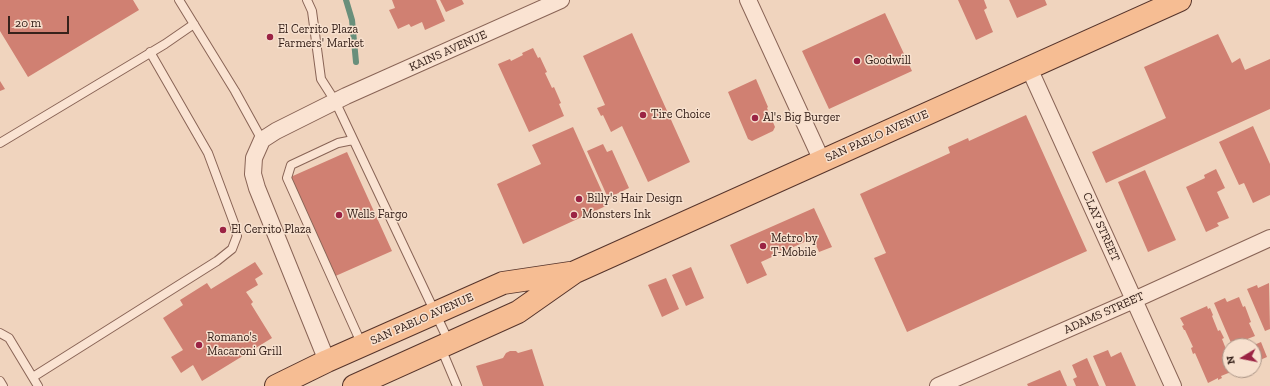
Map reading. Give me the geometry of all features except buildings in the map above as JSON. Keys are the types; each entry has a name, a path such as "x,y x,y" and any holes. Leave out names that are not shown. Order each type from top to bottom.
{"main road":[{"name":"SAN PABLO AVENUE","path":"354,386 518,312 575,272 1180,0"},
{"name":"SAN PABLO AVENUE","path":"276,386 362,345 502,283 575,272"}],"street":[{"name":"KAINS AVENUE","path":"262,140 276,131 335,101 561,0"},
{"path":"748,0 822,161"},
{"name":"CLAY STREET","path":"1029,68 1173,386"},
{"path":"262,140 254,158 253,174 260,195 327,361"},
{"name":"ADAMS STREET","path":"938,386 1134,300 1270,238"}],"lane":[{"path":"179,0 238,97 262,140"},
{"path":"307,0 312,11 321,79 335,101 435,313 457,386"},
{"path":"0,143 194,24"},
{"path":"33,377 217,260 232,249 237,236 234,223 208,153 150,52"},
{"path":"353,140 338,143 291,165 288,178 362,345"},
{"path":"0,333 8,338 38,386"},
{"path":"0,381 4,386"}],"waterway":[{"path":"346,0 352,20 356,62"}],"place":[{"name":"El Cerrito Plaza Farmers' Market","path":"270,37"},
{"name":"Goodwill","path":"857,61"},
{"name":"Tire Choice","path":"643,115"},
{"name":"Al's Big Burger","path":"755,118"},
{"name":"Billy's Hair Design","path":"579,199"},
{"name":"Wells Fargo","path":"339,215"},
{"name":"Monsters Ink","path":"574,215"},
{"name":"El Cerrito Plaza","path":"223,230"},
{"name":"Metro by T-Mobile","path":"763,246"},
{"name":"Romano's Macaroni Grill","path":"199,345"}]}
